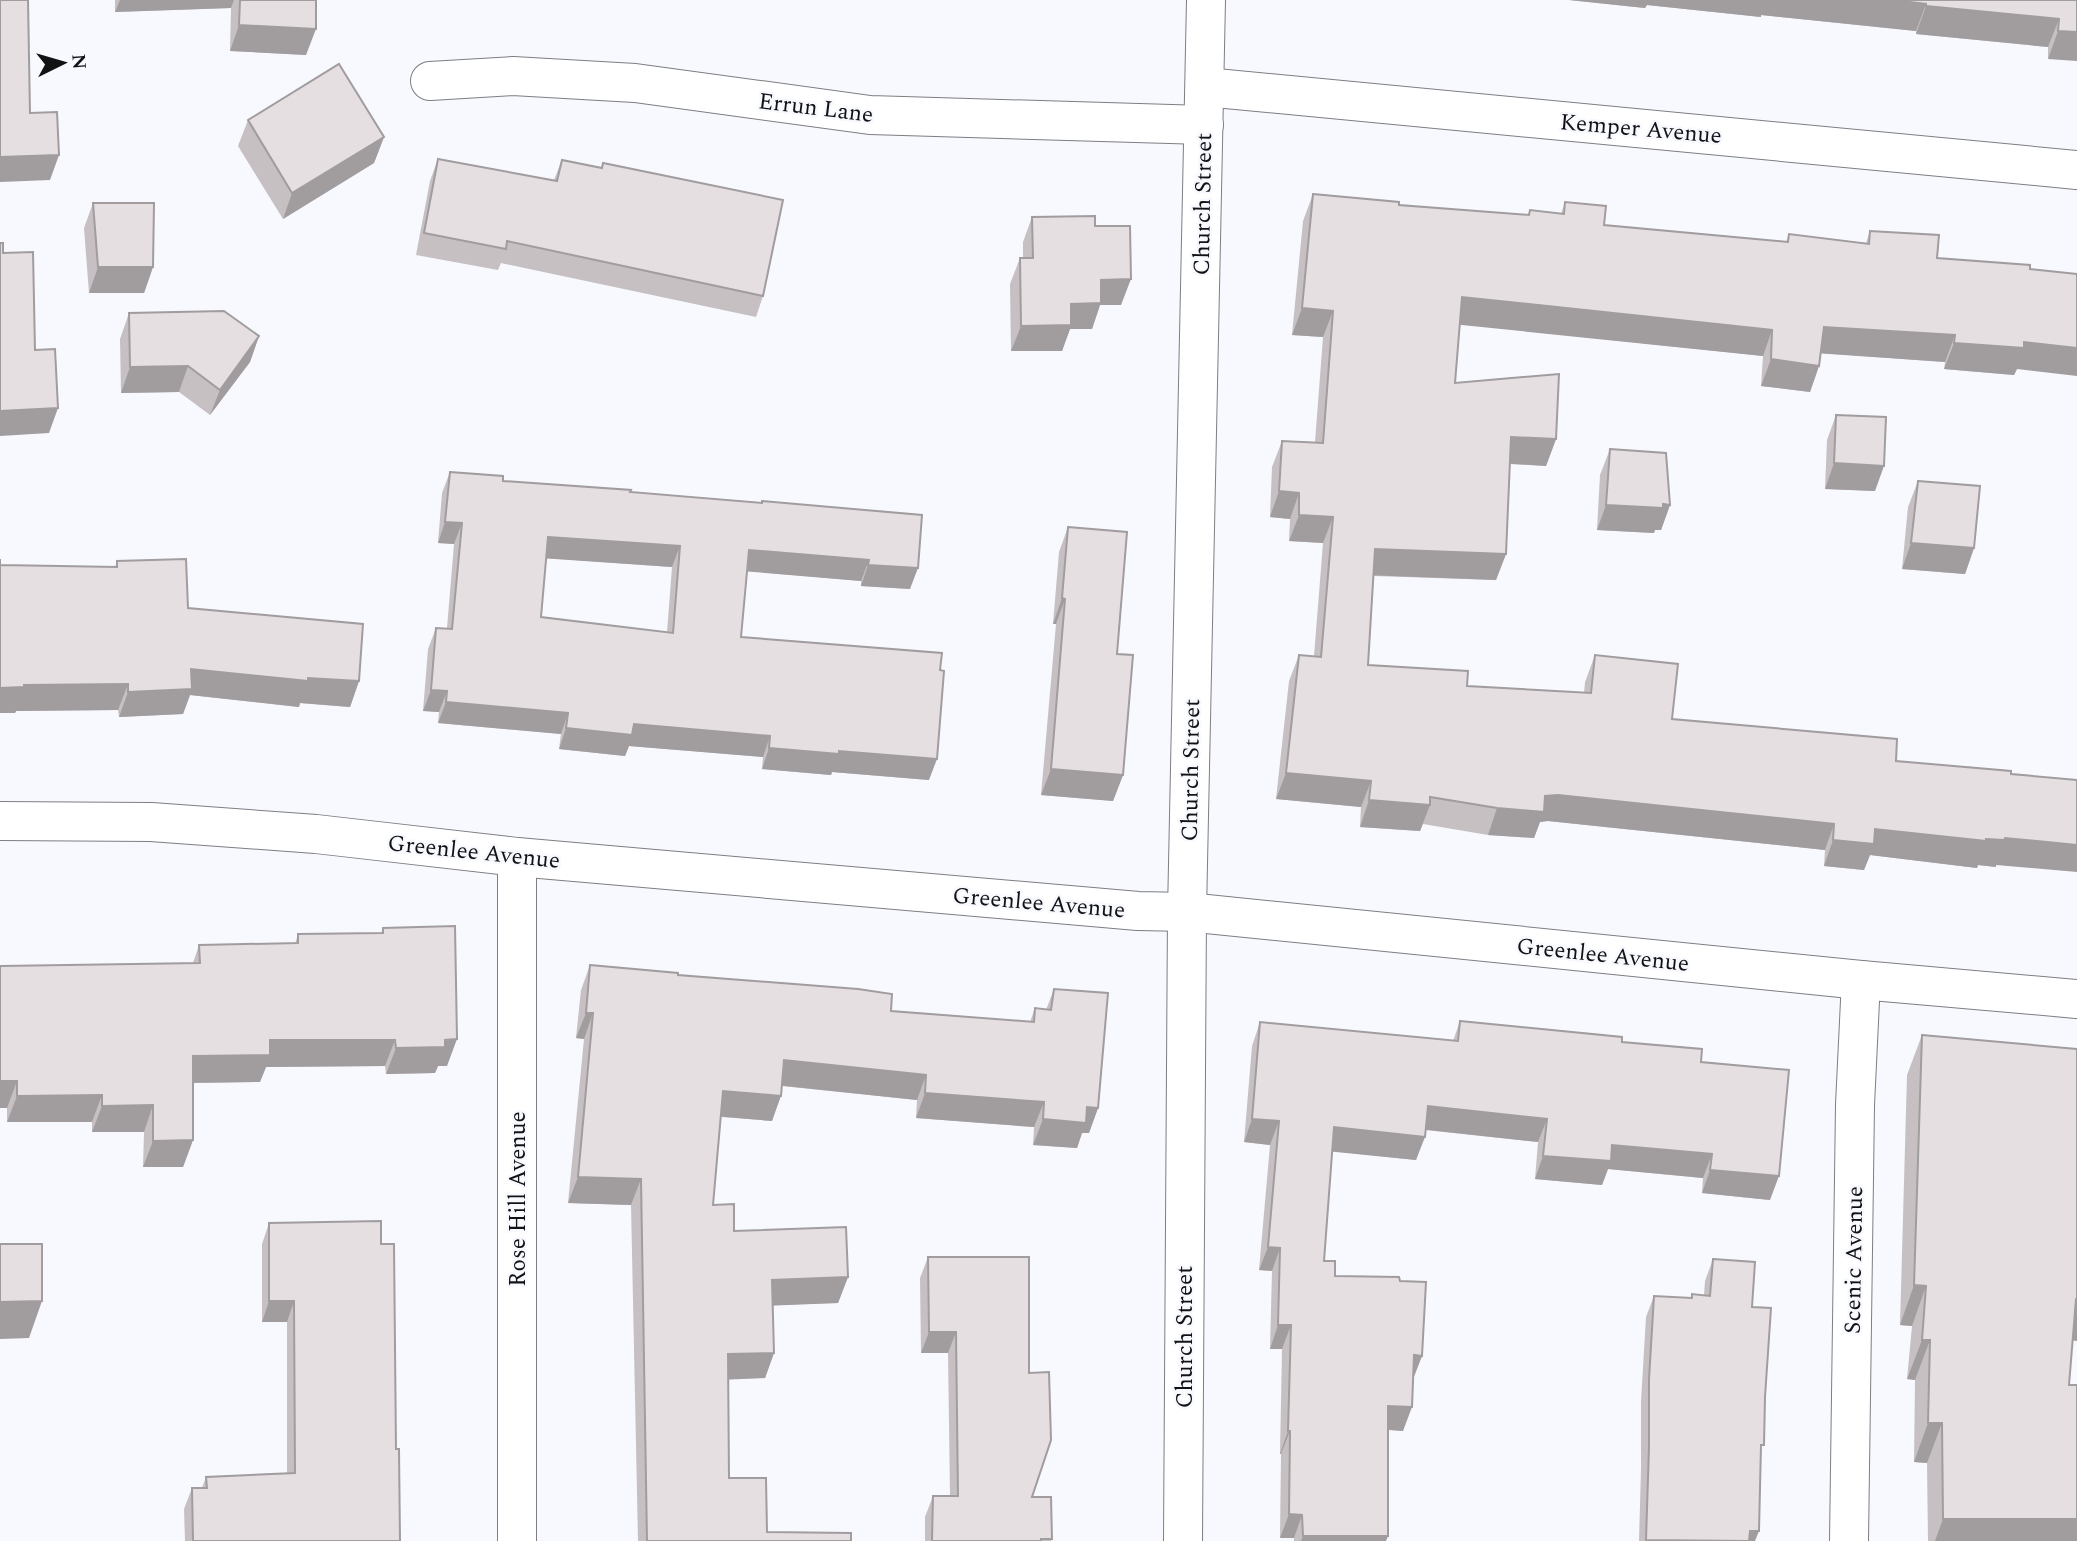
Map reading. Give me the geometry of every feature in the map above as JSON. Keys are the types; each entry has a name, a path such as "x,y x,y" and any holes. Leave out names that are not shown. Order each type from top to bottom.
{"street":[{"name":"Church Street","path":"1183,1541 1187,912 1206,0"},
{"name":"Errun Lane","path":"430,81 513,76 635,83 870,115 1204,125"},
{"name":"Kemper Avenue","path":"1205,87 2077,170"},
{"name":"Greenlee Avenue","path":"0,821 165,823 316,834 517,857 1138,911 1187,912 1861,980 2077,999"},
{"name":"Rose Hill Avenue","path":"517,857 517,1541"},
{"name":"Scenic Avenue","path":"1849,1541 1855,1105 1861,980"}],"building":[{"path":"0,0 28,0 30,113 57,112 59,155 0,157"},
{"path":"240,0 316,0 316,29 239,25"},
{"path":"1893,0 2077,0 2077,32 2058,31 2059,19 1926,6"},
{"path":"339,64 384,137 292,193 248,120"},
{"path":"438,159 557,181 562,160 602,168 603,163 783,200 763,296 507,241 506,249 424,233"},
{"path":"1313,194 1399,202 1399,205 1529,215 1530,210 1564,214 1565,202 1606,206 1604,225 1788,242 1789,234 1869,244 1870,231 1939,235 1937,258 2030,265 2030,269 2077,274 2077,348 2024,342 2024,348 1954,343 1955,335 1824,327 1819,366 1771,359 1772,330 1462,297 1455,383 1559,374 1556,439 1511,437 1506,554 1375,549 1368,665 1468,671 1467,686 1591,693 1595,655 1678,664 1672,719 1897,739 1896,761 2077,780 2077,845 2005,838 1986,841 1875,829 1874,844 1833,840 1834,824 1558,795 1545,796 1544,812 1497,808 1430,797 1430,805 1369,800 1371,781 1286,773 1299,655 1321,657 1333,517 1299,515 1299,493 1279,491 1282,441 1323,443 1333,311 1302,308"},
{"path":"93,203 154,203 153,267 98,267"},
{"path":"1095,216 1095,226 1130,226 1131,279 1101,280 1101,303 1071,304 1071,325 1021,326 1020,258 1033,258 1032,217"},
{"path":"0,243 3,243 3,253 33,252 35,350 55,349 58,408 0,411"},
{"path":"224,311 259,336 220,390 188,366 130,367 129,313"},
{"path":"1836,415 1886,417 1884,466 1834,463"},
{"path":"1610,449 1666,453 1670,505 1663,504 1663,508 1606,505"},
{"path":"450,472 503,476 503,481 922,515 918,568 868,565 869,560 749,550 741,637 942,653 940,670 944,671 937,759 769,748 770,736 634,724 632,735 566,728 568,713 446,702 447,691 431,690 436,628 452,629 462,523 445,522","holes":["548,537 680,546 673,633 541,617"]},
{"path":"1918,481 1980,486 1974,548 1911,543"},
{"path":"1068,527 1127,532 1117,654 1133,655 1123,775 1051,769"},
{"path":"186,559 188,608 363,624 359,681 308,678 308,681 191,669 192,689 128,692 128,684 24,685 0,688 0,565 117,567 117,561"},
{"path":"455,926 457,1039 445,1040 445,1047 396,1048 395,1040 270,1040 270,1055 193,1056 193,1140 153,1141 153,1105 102,1106 102,1095 17,1096 17,1081 0,1081 0,966 200,963 199,945 298,943 298,934 383,933 383,928"},
{"path":"590,965 678,975 858,989 892,994 891,1011 1034,1022 1035,1008 1051,1010 1054,989 1108,993 1098,1108 1087,1107 1086,1123 1043,1119 1044,1102 925,1093 926,1075 784,1060 781,1096 723,1091 713,1205 734,1204 734,1231 846,1227 848,1277 772,1280 774,1353 728,1354 729,1478 766,1478 767,1532 851,1533 851,1541 647,1541 641,1179 578,1177 593,1013 586,1013"},
{"path":"1460,1021 1622,1037 1622,1042 1702,1049 1701,1062 1789,1070 1779,1176 1710,1170 1712,1154 1612,1145 1611,1161 1543,1156 1547,1119 1428,1106 1425,1137 1334,1127 1324,1261 1335,1261 1335,1276 1399,1277 1400,1281 1426,1282 1422,1356 1414,1355 1412,1407 1388,1406 1388,1536 1303,1536 1302,1515 1289,1514 1291,1325 1278,1325 1280,1248 1268,1247 1279,1121 1252,1119 1260,1022 1458,1041"},
{"path":"1922,1035 2077,1049 2077,1299 2069,1385 2077,1385 2077,1519 1943,1519 1942,1423 1928,1423 1930,1340 1922,1340 1926,1286 1914,1285"},
{"path":"381,1221 381,1244 394,1244 396,1449 399,1449 400,1541 193,1541 192,1488 207,1488 206,1477 295,1473 294,1301 269,1301 269,1223"},
{"path":"0,1244 42,1244 42,1301 0,1302"},
{"path":"928,1257 1029,1257 1029,1373 1049,1372 1051,1440 1032,1497 1051,1497 1052,1539 932,1541 933,1496 958,1496 956,1332 929,1332"},
{"path":"1713,1259 1755,1262 1752,1307 1771,1308 1764,1445 1761,1445 1759,1531 1750,1531 1749,1541 1646,1540 1649,1379 1654,1296 1710,1296"}]}
